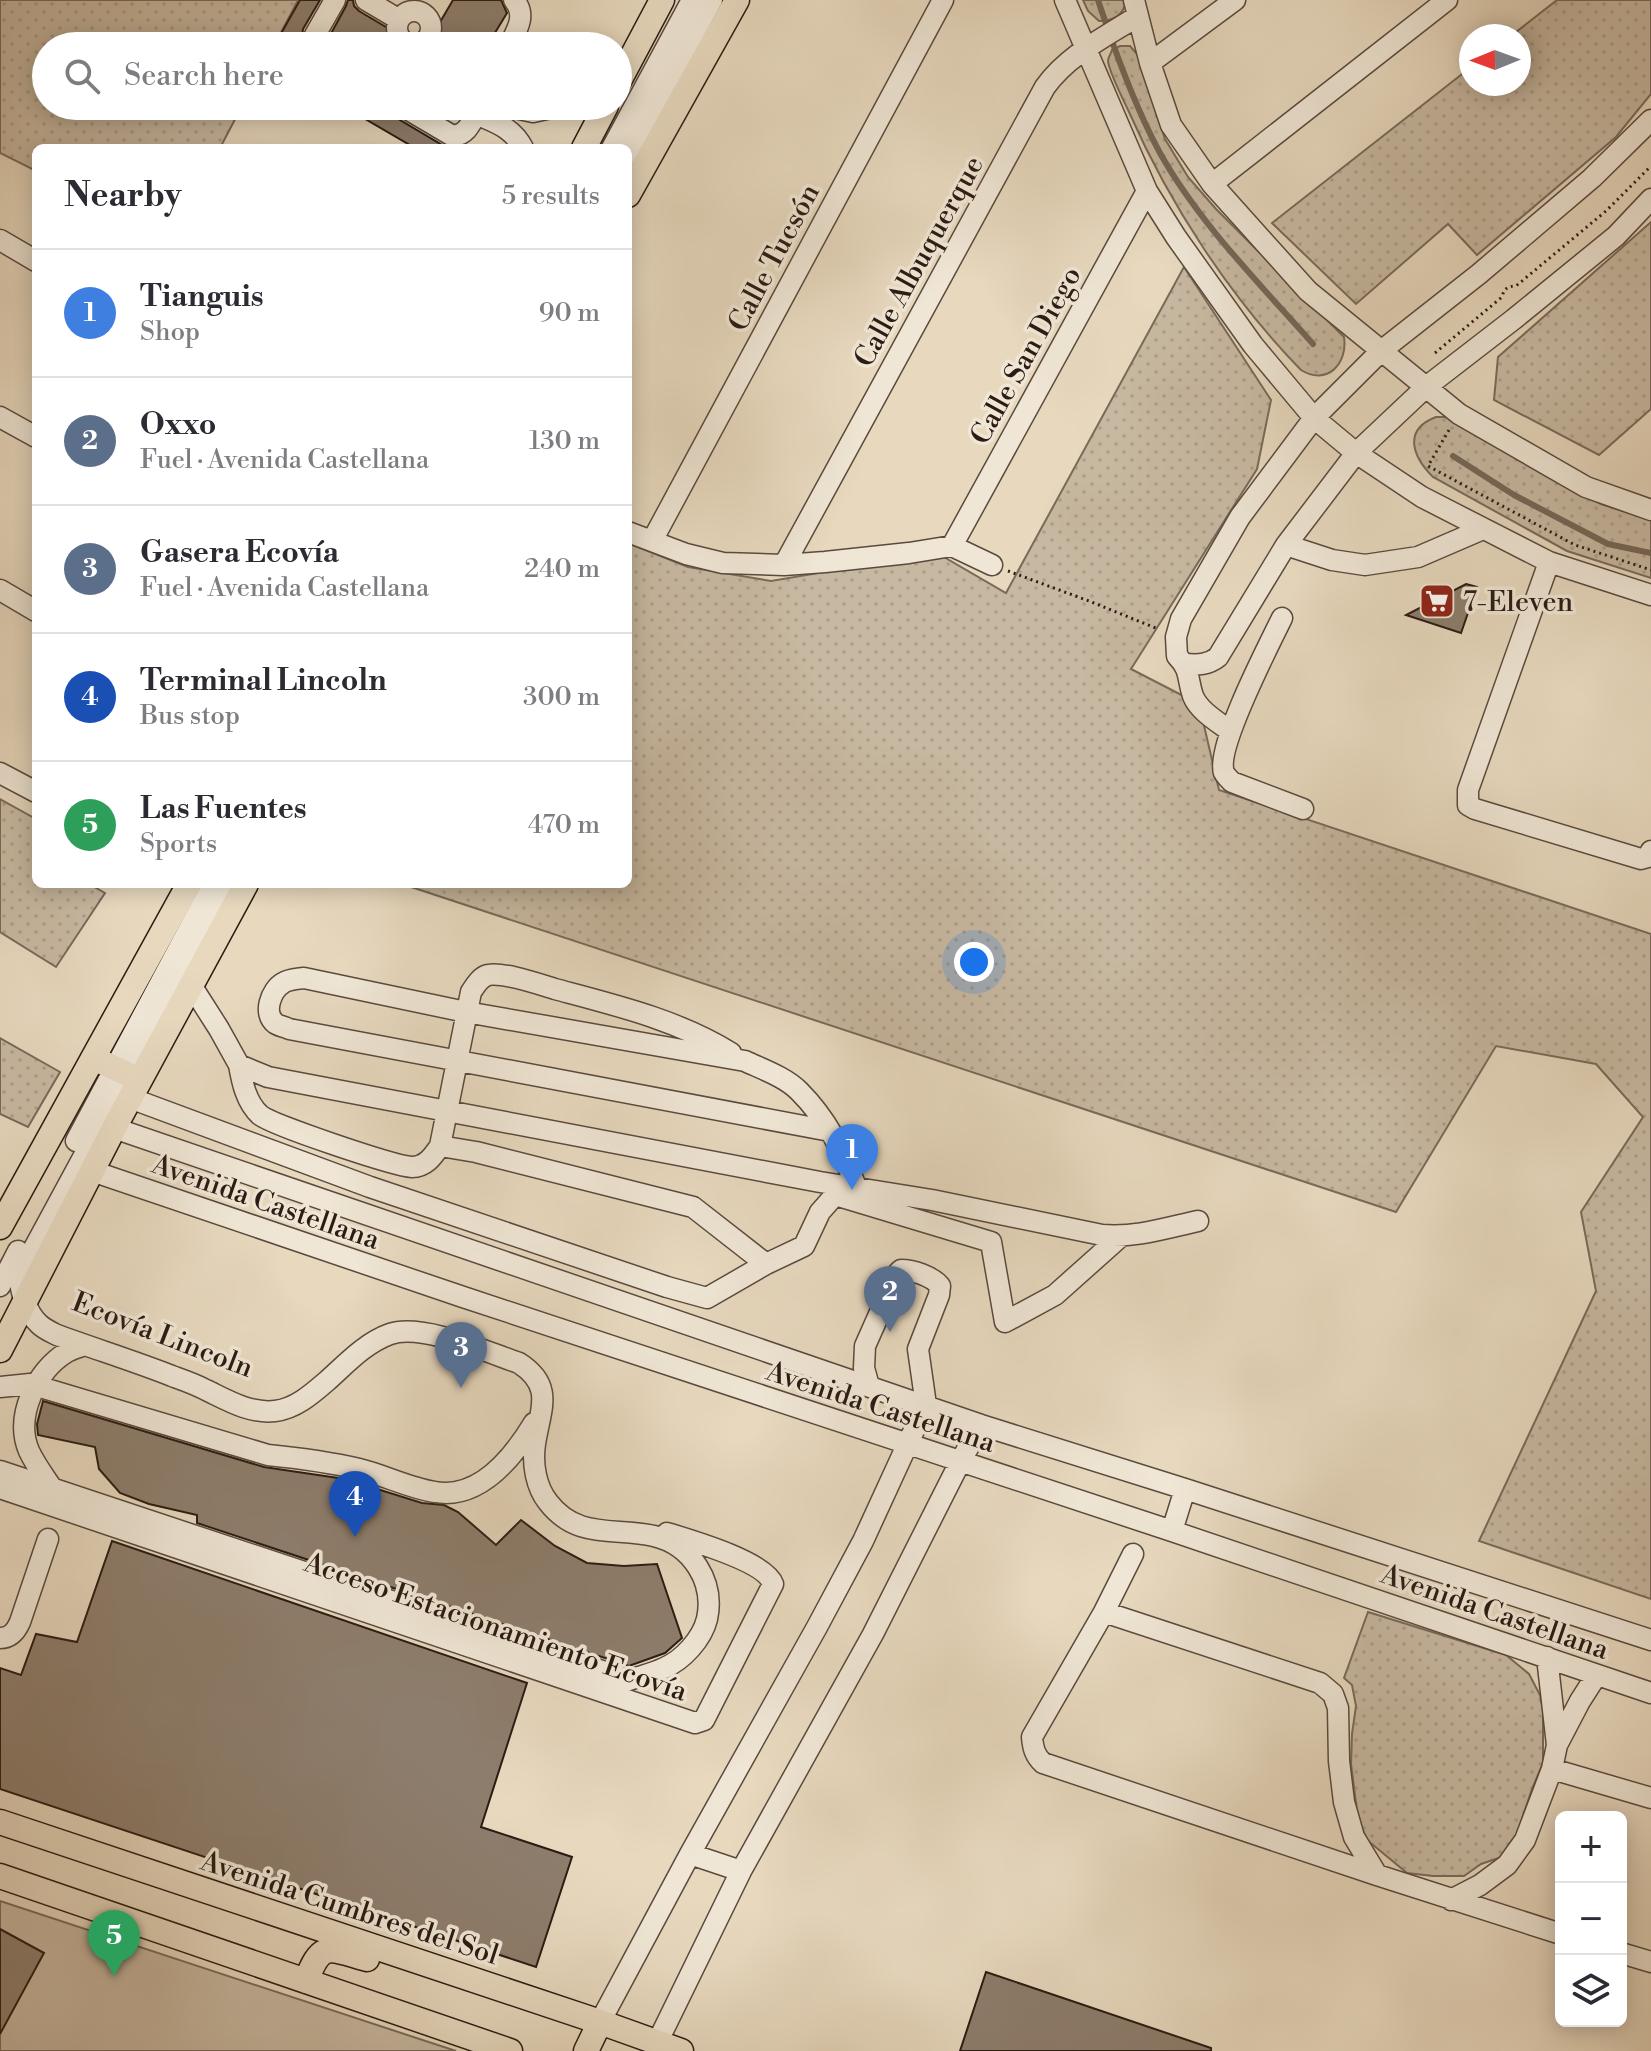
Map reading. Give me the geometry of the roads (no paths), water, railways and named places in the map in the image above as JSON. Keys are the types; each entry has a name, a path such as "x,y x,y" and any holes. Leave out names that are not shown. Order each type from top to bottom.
{"main road":[{"path":"632,53 662,0"},
{"path":"632,188 737,0"},
{"path":"586,144 599,120"},
{"path":"0,1350 114,1128 121,1076 188,888"},
{"path":"0,1227 191,985 244,888"},
{"name":"Avenida Cumbres del Sol","path":"0,1822 600,2022 655,2047 681,2051"},
{"path":"0,1876 510,2051"},
{"path":"306,1981 315,1959 320,1952 327,1950 414,1972 459,1975"},
{"path":"586,2051 600,2022"}],"street":[{"path":"317,32 335,0"},
{"path":"366,0 398,19 413,10 422,12 429,19 433,32"},
{"path":"514,0 522,16 516,32"},
{"path":"632,111 692,0"},
{"path":"632,148 712,0"},
{"name":"Calle Tucsón","path":"652,541 943,0"},
{"path":"1065,0 1147,191 1253,345 1314,418 1356,453 1422,497 1549,562 1651,595"},
{"path":"1150,63 1235,0"},
{"path":"1212,184 1447,0"},
{"path":"1136,8 1171,125 1212,184 1308,291 1459,414 1586,487 1651,510"},
{"name":"Calle Albuquerque","path":"784,565 1045,87 1056,72 1136,8"},
{"path":"426,120 456,136 462,135 472,120"},
{"path":"494,120 507,128 521,144"},
{"path":"614,144 627,120"},
{"path":"1230,731 1194,699 1185,664 1177,656 1176,637 1181,619 1240,517 1314,418 1381,351 1479,274 1592,178 1651,120"},
{"name":"Calle San Diego","path":"952,546 1147,191"},
{"path":"1185,664 1198,665 1218,657 1286,545 1356,453 1426,387 1616,236 1651,199"},
{"path":"0,240 32,259"},
{"path":"0,417 32,435"},
{"path":"1286,545 1332,560 1365,565 1418,557 1483,529"},
{"path":"632,534 686,554 723,563 784,565 952,546 992,565"},
{"path":"1549,562 1468,790 1468,805 1641,859 1648,857 1651,851"},
{"path":"0,590 32,609"},
{"path":"1282,618 1230,731 1223,760 1224,773 1232,782 1303,809"},
{"path":"0,773 32,790"},
{"path":"0,1471 629,1680 666,1668 689,1650 705,1629 710,1605 706,1581 698,1565 670,1542 653,1536 585,1529 567,1521 549,1505 536,1477 534,1461 535,1444 547,1400 530,1370 519,1363 428,1333 403,1331 371,1344 310,1396 293,1406 278,1411 263,1411 240,1406 170,1375 57,1335 41,1326 30,1312 28,1296 21,1288 20,1274 121,1076 211,888"},
{"path":"0,1286 229,888"},
{"path":"191,985 239,1065 242,1083 261,1116 376,1157 412,1167 422,1165 440,1146 471,992 487,975 511,977 644,1014 720,1046 768,1071 798,1090 830,1131 844,1153 856,1187"},
{"path":"745,1061 466,1012 304,978 285,981 269,1002 270,1016 276,1025 830,1131"},
{"path":"239,1065 268,1077 1120,1237 1198,1221"},
{"path":"121,1076 370,1187 707,1298 804,1246 820,1212 835,1195 991,1242 1005,1322 1055,1295 1120,1237"},
{"name":"Avenida Castellana","path":"114,1128 981,1425 1651,1640"},
{"path":"440,1146 476,1152 693,1207 766,1264"},
{"name":"Avenida Castellana","path":"92,1171 1651,1693"},
{"path":"600,2022 824,1615 863,1541 926,1405 918,1349 939,1295 940,1286 935,1280 909,1270 901,1270 897,1274 865,1346 863,1360 869,1386"},
{"name":"Ecovía Lincoln","path":"28,1296 55,1322 250,1399 266,1401 285,1397 308,1383 365,1335 395,1323 418,1321 526,1355 546,1372 547,1400"},
{"path":"52,1488 28,1449 24,1431 25,1414 36,1386 50,1366 68,1351 85,1345"},
{"path":"0,1387 30,1384 268,1455 360,1469 436,1493 468,1488 489,1478 522,1443 547,1400"},
{"name":"Acceso Estacionamiento Ecovía","path":"0,1488 695,1723 704,1720 773,1584 772,1579 721,1550 655,1529 572,1514 551,1488 544,1468 553,1411 547,1400"},
{"path":"655,2047 741,1871 873,1634 981,1425"},
{"path":"1172,1531 1185,1489"},
{"path":"0,1638 15,1632 20,1622 48,1539"},
{"path":"1133,1554 1104,1612 1032,1737 1037,1758 1043,1763 1555,1932"},
{"path":"1104,1612 1320,1683 1333,1694 1338,1708 1344,1802 1354,1837 1377,1875"},
{"path":"1547,1657 1557,1745"},
{"path":"1451,1900 1480,1885 1507,1865 1525,1840 1552,1769 1557,1745 1596,1676"},
{"path":"1552,1769 1651,1798"},
{"path":"690,1854 741,1871"},
{"path":"1627,1955 1651,1962"}],"waterway":[{"path":"1098,0 1133,97 1176,179 1232,253 1313,344"},
{"path":"1453,456 1514,495 1608,544 1651,553"}],"place":[{"name":"7-Eleven","path":"1437,601"},
{"name":"Tianguis","path":"852,1190"},
{"name":"Oxxo","path":"890,1332"},
{"name":"Gasera Ecovía","path":"461,1388"},
{"name":"Terminal Lincoln","path":"355,1537"},
{"name":"Las Fuentes","path":"114,1976"}]}
